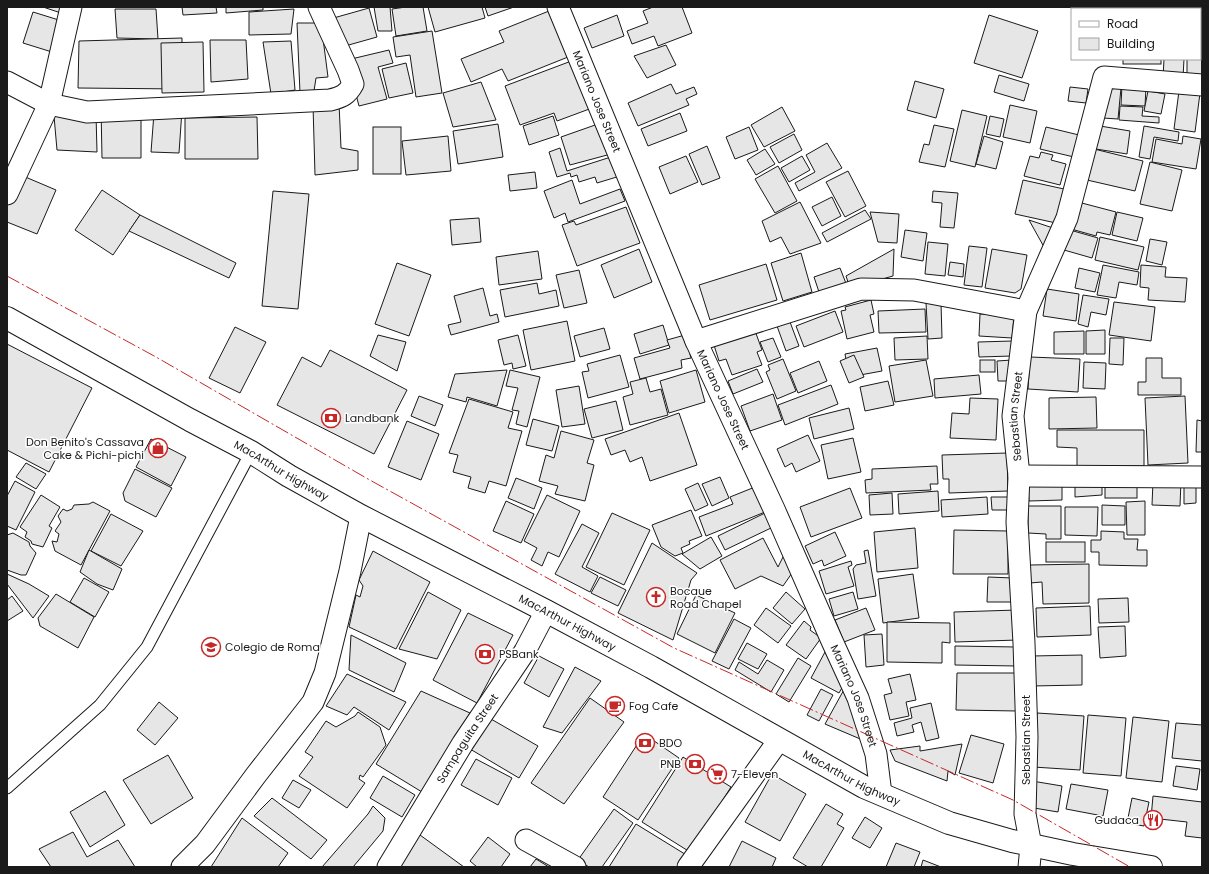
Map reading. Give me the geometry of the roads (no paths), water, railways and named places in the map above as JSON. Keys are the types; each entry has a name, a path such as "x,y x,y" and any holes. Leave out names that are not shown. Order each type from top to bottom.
{"highway":[{"name":"MacArthur Highway","path":"7,318 250,452 289,476 361,516 651,667 864,787 949,823 1031,846 1151,867"}],"street":[{"path":"7,194 49,104 71,7"},
{"path":"7,82 49,104 87,112 330,100 339,98 349,92 353,84 319,7"},
{"name":"Mariano Jose Street","path":"558,7 696,341 774,509 828,634 858,698 876,754 881,794"},
{"name":"Sebastian Street","path":"1028,867 1031,846 1026,814 1027,738 1024,643 1017,522 1019,476 1013,416 1026,311 1067,218 1104,77 1202,85"},
{"path":"696,341 861,289 914,290 1026,311"},
{"path":"1019,476 1202,477"},
{"path":"182,867 205,844 313,702 325,673 350,571 361,516"},
{"name":"Sampaguita Street","path":"388,867 463,743 525,651 546,611"},
{"path":"688,867 779,740"},
{"path":"526,840 575,867"}],"lane":[{"path":"7,788 100,705 147,648 250,452"}],"place":[{"name":"Landbank","path":"331,418"},
{"name":"Don Benito's Cassava Cake & Pichi-pichi","path":"158,448"},
{"name":"Bocaue Road Chapel","path":"656,597"},
{"name":"Colegio de Roma","path":"211,647"},
{"name":"PSBank","path":"485,654"},
{"name":"Fog Cafe","path":"615,706"},
{"name":"BDO","path":"645,743"},
{"name":"PNB","path":"695,764"},
{"name":"7-Eleven","path":"717,774"},
{"name":"Gudaca","path":"1153,820"}]}
